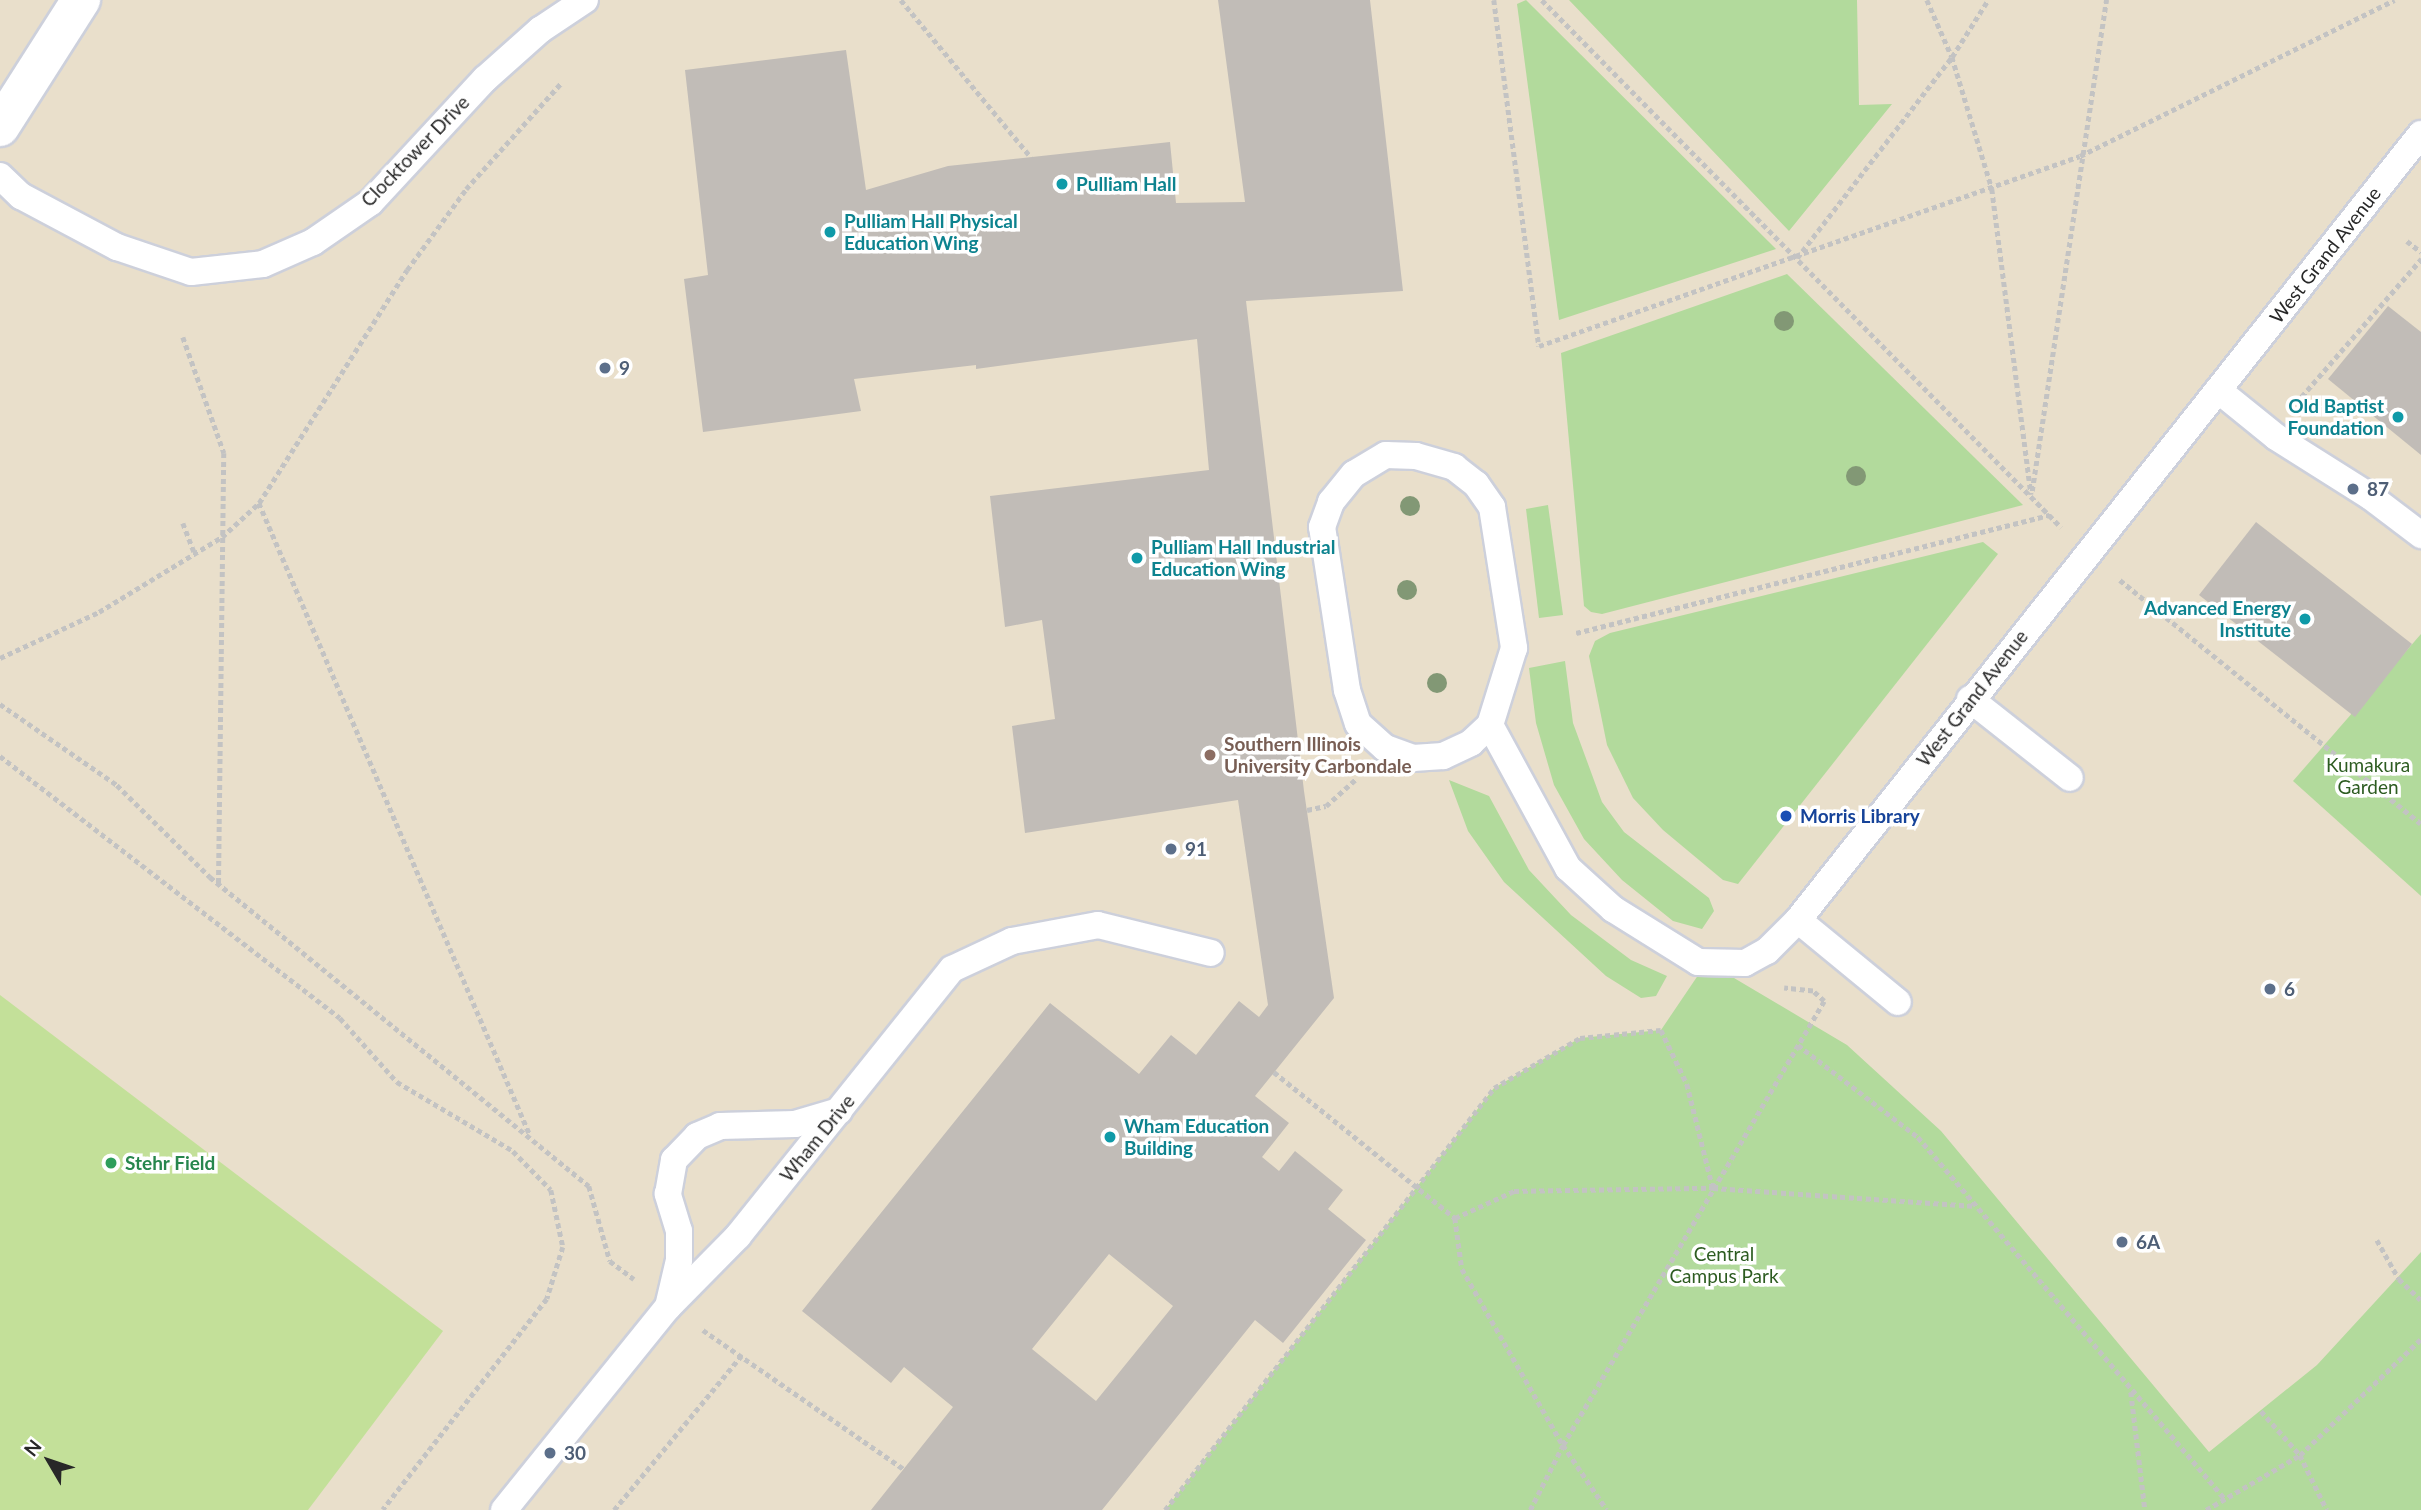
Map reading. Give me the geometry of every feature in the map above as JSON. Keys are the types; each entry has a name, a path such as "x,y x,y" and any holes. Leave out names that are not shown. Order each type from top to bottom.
{"street":[{"path":"0,127 80,0"}],"lane":[{"name":"Clocktower Drive","path":"0,176 21,196 117,247 191,272 262,264 313,242 371,202 485,79 540,30 585,0"},
{"name":"West Grand Avenue","path":"1490,725 1568,868 1613,909 1698,962 1745,963 1767,951 1798,920 1970,699 2421,134"},
{"path":"2218,390 2276,436 2371,497 2421,535"},
{"path":"1386,455 1416,456 1454,467 1476,484 1492,507 1514,648 1490,725 1471,743 1452,752 1413,758 1385,748 1358,724 1347,690 1322,527 1331,502 1354,474 1386,455"},
{"path":"1970,699 2070,778"},
{"path":"1798,920 1898,1002"},
{"name":"Wham Drive","path":"504,1510 668,1307 738,1236 952,970 1012,941 1098,925 1211,953"},
{"path":"668,1307 679,1260 679,1231 668,1194 674,1160 697,1136 720,1126 795,1124 839,1111"}],"path":[{"path":"901,0 1031,157"},
{"path":"1494,0 1539,346 1797,258 2080,156 2394,0"},
{"path":"1542,0 2087,553 2421,824"},
{"path":"1927,0 1952,57 1992,189 2031,496"},
{"path":"1797,258 1952,57 1988,0"},
{"path":"2031,496 2080,156 2106,0"},
{"path":"0,658 99,612 222,537 259,503 401,278 466,189 561,83"},
{"path":"2407,241 2421,252"},
{"path":"2310,392 2356,342 2421,259"},
{"path":"183,337 224,453 219,884"},
{"path":"259,503 531,1135"},
{"path":"1576,633 2050,515"},
{"path":"183,523 195,554"},
{"path":"0,704 117,785 219,884 531,1135 589,1186 610,1261 668,1307 904,1469"},
{"path":"0,756 340,1018 397,1082 513,1151 551,1190 563,1247 547,1299 383,1510"},
{"path":"1307,810 1326,806 1360,774"},
{"path":"1530,1510 1563,1445 1824,1001 1813,991 1784,988"},
{"path":"1165,1510 1494,1088 1580,1038 1661,1030 1687,1084 1713,1188"},
{"path":"1798,1045 1918,1137 2130,1391 2225,1499"},
{"path":"1274,1072 1418,1185 1455,1218 1462,1269 1563,1445 1607,1510"},
{"path":"1455,1218 1514,1191 1713,1188 1975,1206"},
{"path":"2377,1240 2399,1279 2421,1300"},
{"path":"2206,1510 2300,1455 2421,1339"},
{"path":"614,1510 741,1356"},
{"path":"2130,1391 2145,1510"},
{"path":"2261,1410 2300,1455 2327,1510"}],"shaded area":[{"name":"Southern Illinois University Carbondale","path":"0,0 2421,0 2421,1510 0,1510"}],"green space":[{"path":"1526,0 1776,249 1559,320 1517,4"},
{"path":"1569,0 1857,0 1859,105 1892,104 1789,231"},
{"path":"1787,274 2023,505 1602,614 1591,612 1584,606 1561,353"},
{"path":"1548,505 1563,615 1539,618 1526,509"},
{"path":"1983,542 1998,554 1738,884 1723,880 1663,830 1633,798 1607,745 1589,656 1595,641 1610,633"},
{"name":"Kumakura Garden","path":"2421,634 2421,896 2293,781"},
{"path":"1565,661 1573,723 1602,802 1624,832 1709,898 1714,911 1702,929 1673,921 1622,880 1584,839 1554,785 1536,723 1529,668"},
{"path":"1449,780 1489,796 1529,870 1571,915 1631,960 1667,976 1656,996 1641,998 1606,976 1504,882 1468,831"},
{"name":"Central Campus Park","path":"1707,962 1847,1045 1941,1131 2209,1452 2317,1365 2421,1252 2421,1510 1165,1510 1494,1088 1580,1038 1661,1030"},
{"name":"Stehr Field","path":"0,995 443,1331 308,1510 0,1510"}],"building":[{"path":"1218,0 1370,0 1403,291 1246,301 1304,791 1334,998 1255,1096 1289,1123 1262,1157 1279,1171 1295,1151 1343,1190 1328,1209 1366,1240 1283,1343 1255,1320 1102,1510 871,1510 953,1407 904,1367 891,1383 802,1311 1050,1003 1139,1074 1171,1035 1196,1055 1239,1001 1259,1017 1268,1005 1238,800 1025,833 1012,726 1055,719 1042,620 1005,627 990,496 1209,470 1197,339 976,369 976,365 854,379 861,411 703,432 684,279 708,275 685,70 846,50 866,190 948,166 1170,142 1176,203 1245,202","holes":["1109,1254 1173,1306 1096,1401 1032,1349"]},
{"name":"Old Baptist Foundation","path":"2388,306 2421,332 2421,455 2328,379"},
{"name":"Advanced Energy Institute","path":"2256,522 2412,644 2355,717 2199,595"}],"place":[{"name":"Pulliam Hall","path":"1062,184"},
{"name":"Pulliam Hall Physical Education Wing","path":"830,232"},
{"name":"9","path":"605,368"},
{"name":"Old Baptist Foundation","path":"2398,417"},
{"name":"87","path":"2353,489"},
{"name":"Pulliam Hall Industrial Education Wing","path":"1137,558"},
{"name":"Advanced Energy Institute","path":"2305,619"},
{"name":"Southern Illinois University Carbondale","path":"1210,755"},
{"name":"Morris Library","path":"1786,816"},
{"name":"91","path":"1171,849"},
{"name":"6","path":"2270,989"},
{"name":"Wham Education Building","path":"1110,1137"},
{"name":"Stehr Field","path":"111,1163"},
{"name":"6A","path":"2122,1242"},
{"name":"30","path":"550,1453"}]}
